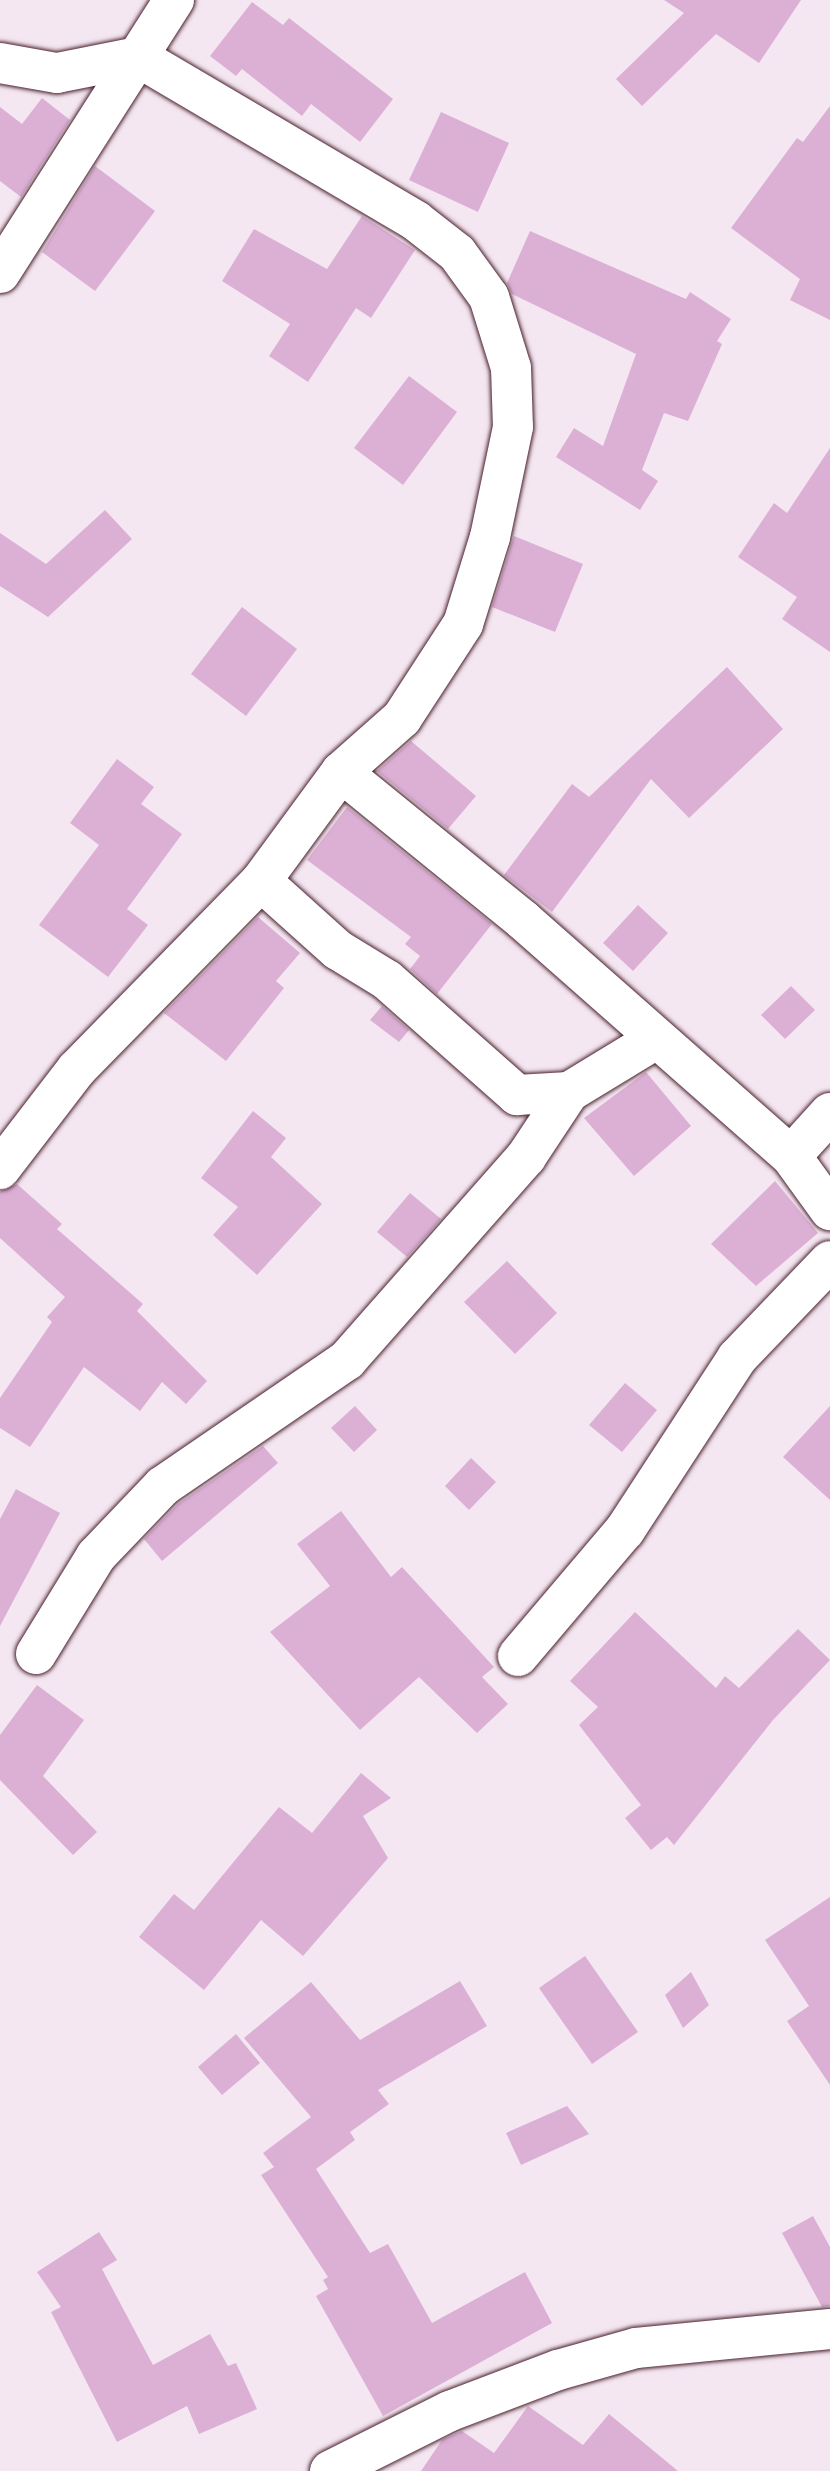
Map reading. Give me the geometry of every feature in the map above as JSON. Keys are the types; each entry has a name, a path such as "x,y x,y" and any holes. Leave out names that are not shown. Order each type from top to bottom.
{"street":[{"path":"0,273 174,0"},
{"path":"0,63 57,73 138,57 416,221 457,253 489,297 511,368 513,427 490,537 463,624 402,718 341,772 261,881 76,1070 0,1169"},
{"path":"341,772 523,920 791,1156 830,1210"},
{"path":"261,881 338,950 387,980 517,1095 569,1092"},
{"path":"36,1654 96,1556 163,1486 347,1360 526,1157 569,1092 656,1039"},
{"path":"791,1156 830,1113"},
{"path":"518,1656 625,1530 737,1358 830,1261"},
{"path":"330,2471 450,2411 558,2370 636,2348 830,2329"}],"building":[{"path":"664,0 801,0 759,63 716,34 642,106 616,79 684,13"},
{"path":"252,2 283,25 289,18 393,99 360,142 311,104 302,116 242,69 236,76 210,56"},
{"path":"42,98 70,120 21,197 0,181 0,107 22,124"},
{"path":"830,106 830,320 790,300 800,279 731,228 797,138 803,142"},
{"path":"441,112 509,143 478,212 409,180"},
{"path":"95,166 155,211 95,291 42,252"},
{"path":"362,216 415,250 371,318 356,308 308,382 269,356 290,324 222,281 254,229 327,269"},
{"path":"530,231 686,299 690,292 731,319 717,341 722,344 688,421 664,413 642,470 658,481 640,510 556,457 574,428 603,446 636,354 512,294 507,283"},
{"path":"409,376 457,412 403,485 354,448"},
{"path":"830,448 830,652 782,619 797,597 738,557 774,503 787,513"},
{"path":"105,510 132,539 48,617 0,586 0,533 46,564"},
{"path":"514,536 583,564 555,632 492,607"},
{"path":"242,607 297,649 246,716 191,674"},
{"path":"727,667 783,729 689,818 651,779 552,912 504,875 572,784 589,797"},
{"path":"411,741 476,796 448,829 377,771"},
{"path":"117,759 154,787 141,804 182,834 127,909 148,925 108,977 39,925 99,845 70,823"},
{"path":"347,807 492,924 437,994 410,969 420,956 405,944 411,937 307,860"},
{"path":"638,905 668,933 633,971 603,943"},
{"path":"258,917 300,953 276,981 284,988 226,1061 164,1013"},
{"path":"791,986 815,1010 785,1039 761,1015"},
{"path":"382,1006 409,1030 399,1042 370,1020"},
{"path":"646,1072 691,1126 634,1176 584,1118"},
{"path":"253,1111 286,1138 271,1157 322,1204 257,1275 213,1235 238,1207 201,1178"},
{"path":"775,1181 818,1233 756,1286 711,1244"},
{"path":"17,1184 62,1224 57,1229 143,1304 137,1311 207,1381 186,1404 162,1382 140,1411 84,1367 30,1447 0,1428 0,1398 52,1322 47,1317 65,1297 0,1238 0,1192"},
{"path":"410,1193 441,1219 407,1257 377,1232"},
{"path":"507,1261 557,1313 515,1354 464,1302"},
{"path":"625,1383 657,1410 622,1452 589,1425"},
{"path":"355,1406 377,1430 354,1452 331,1428"},
{"path":"830,1406 830,1500 783,1457"},
{"path":"263,1446 278,1463 162,1561 144,1539 178,1504"},
{"path":"471,1458 496,1482 469,1510 445,1486"},
{"path":"16,1489 60,1513 0,1626 0,1519"},
{"path":"341,1511 391,1577 402,1567 494,1667 482,1677 508,1704 477,1733 419,1677 360,1730 270,1632 330,1586 297,1544"},
{"path":"635,1612 716,1688 725,1676 739,1688 798,1629 830,1660 773,1720 674,1845 667,1837 651,1850 625,1818 641,1805 579,1725 598,1707 570,1681"},
{"path":"37,1685 84,1720 43,1776 97,1832 73,1855 0,1780 0,1735"},
{"path":"361,1773 391,1798 363,1816 388,1858 303,1956 261,1920 204,1990 139,1937 174,1894 194,1910 279,1807 312,1833"},
{"path":"830,1897 830,2085 787,2021 809,2006 765,1940"},
{"path":"585,1956 638,2032 592,2064 539,1988"},
{"path":"691,1972 709,2005 683,2028 665,1995"},
{"path":"460,1981 487,2026 378,2090 389,2104 350,2132 355,2140 316,2169 370,2253 388,2244 432,2323 525,2272 552,2323 383,2416 316,2296 328,2289 323,2280 328,2277 261,2175 274,2167 263,2153 311,2117 244,2038 311,1982 360,2040"},
{"path":"236,2034 260,2063 222,2095 198,2067"},
{"path":"567,2106 589,2134 521,2165 506,2133"},
{"path":"813,2216 830,2247 830,2306 822,2307 782,2233"},
{"path":"99,2232 117,2260 102,2269 153,2365 210,2334 228,2366 236,2363 257,2409 199,2434 187,2406 117,2442 51,2312 61,2307 37,2272"},
{"path":"528,2406 583,2445 609,2414 678,2471 421,2471 442,2440 462,2431 494,2453"}]}
